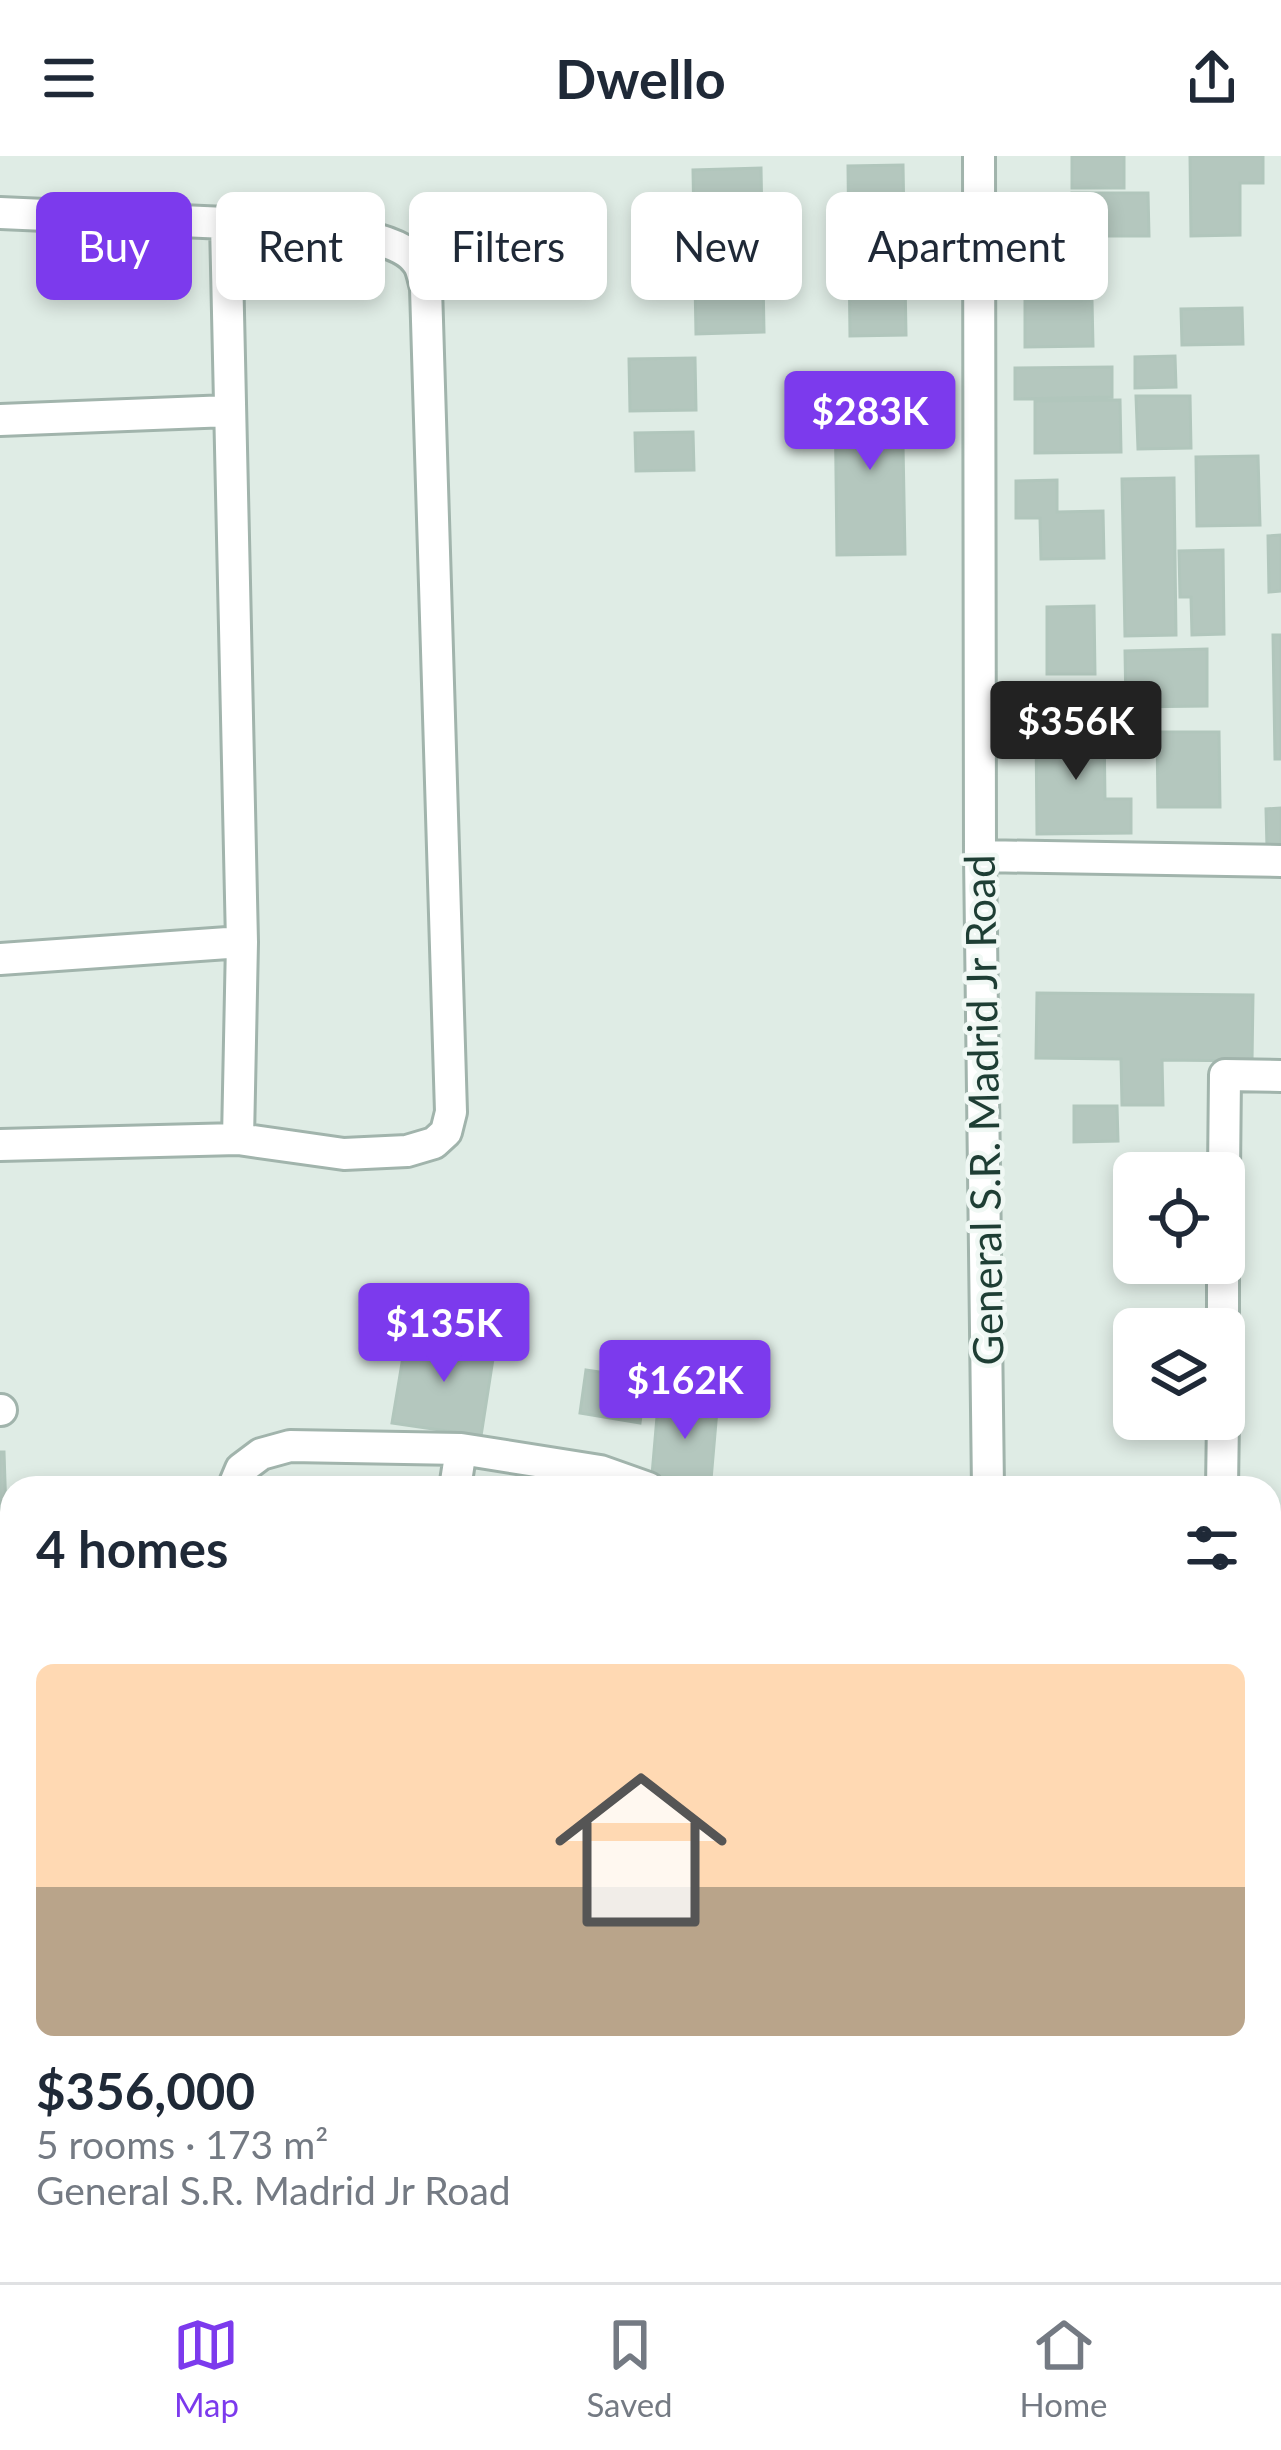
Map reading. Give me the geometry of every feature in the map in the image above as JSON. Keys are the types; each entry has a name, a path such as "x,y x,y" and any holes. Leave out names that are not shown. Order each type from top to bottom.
{"street":[{"name":"General S.R. Madrid Jr Road","path":"979,156 980,856 988,1476"},
{"path":"0,214 216,223"},
{"path":"0,1145 238,1138 344,1154 406,1151 434,1143 446,1132 451,1112 427,289 416,260 385,241"},
{"path":"227,300 242,942 238,1138"},
{"path":"0,421 229,411"},
{"path":"980,856 1281,861"},
{"path":"0,959 242,942"},
{"path":"1224,1152 1225,1075 1281,1076"},
{"path":"1222,1440 1222,1476"},
{"path":"238,1476 261,1454 290,1446 461,1449 582,1476"},
{"path":"456,1476 461,1449"}],"building":[{"path":"1072,156 1124,156 1124,188 1072,188"},
{"path":"1190,156 1263,156 1263,183 1240,183 1240,235 1191,236"},
{"path":"903,165 903,192 848,192 848,166"},
{"path":"761,168 761,192 693,192 693,170"},
{"path":"1108,193 1148,193 1149,236 1108,236"},
{"path":"695,300 763,300 764,332 696,334"},
{"path":"850,300 905,300 906,335 850,336"},
{"path":"1025,301 1092,301 1093,346 1025,347"},
{"path":"1242,308 1243,344 1182,345 1181,309"},
{"path":"1175,356 1176,387 1135,388 1135,357"},
{"path":"695,358 696,410 630,411 629,359"},
{"path":"1112,367 1112,397 1015,399 1015,368"},
{"path":"902,390 905,554 837,555 835,391"},
{"path":"1136,396 1190,396 1191,448 1138,449"},
{"path":"1120,400 1121,452 1035,453 1035,401"},
{"path":"693,432 694,470 636,471 635,433"},
{"path":"1258,456 1260,525 1197,526 1196,457"},
{"path":"1174,478 1176,635 1125,636 1122,479"},
{"path":"1057,480 1057,512 1103,511 1104,558 1041,559 1040,518 1016,518 1016,481"},
{"path":"1281,535 1281,591 1269,592 1268,536"},
{"path":"1223,550 1224,634 1192,635 1191,597 1180,597 1179,551"},
{"path":"1094,606 1095,674 1047,674 1047,607"},
{"path":"1273,635 1281,635 1281,759 1275,759"},
{"path":"1207,649 1207,706 1126,707 1125,651"},
{"path":"1104,724 1105,799 1131,799 1131,833 1037,834 1036,725"},
{"path":"1157,732 1219,732 1220,807 1158,807"},
{"path":"1281,808 1281,847 1267,848 1266,809"},
{"path":"1037,993 1253,995 1252,1061 1162,1060 1163,1105 1122,1105 1121,1059 1036,1058"},
{"path":"1074,1106 1117,1106 1118,1141 1074,1142"},
{"path":"407,1333 495,1346 481,1436 392,1423"},
{"path":"586,1370 646,1379 640,1423 580,1413"},
{"path":"658,1405 717,1410 711,1476 652,1475"},
{"path":"0,1452 4,1452 5,1476 0,1476"}]}
